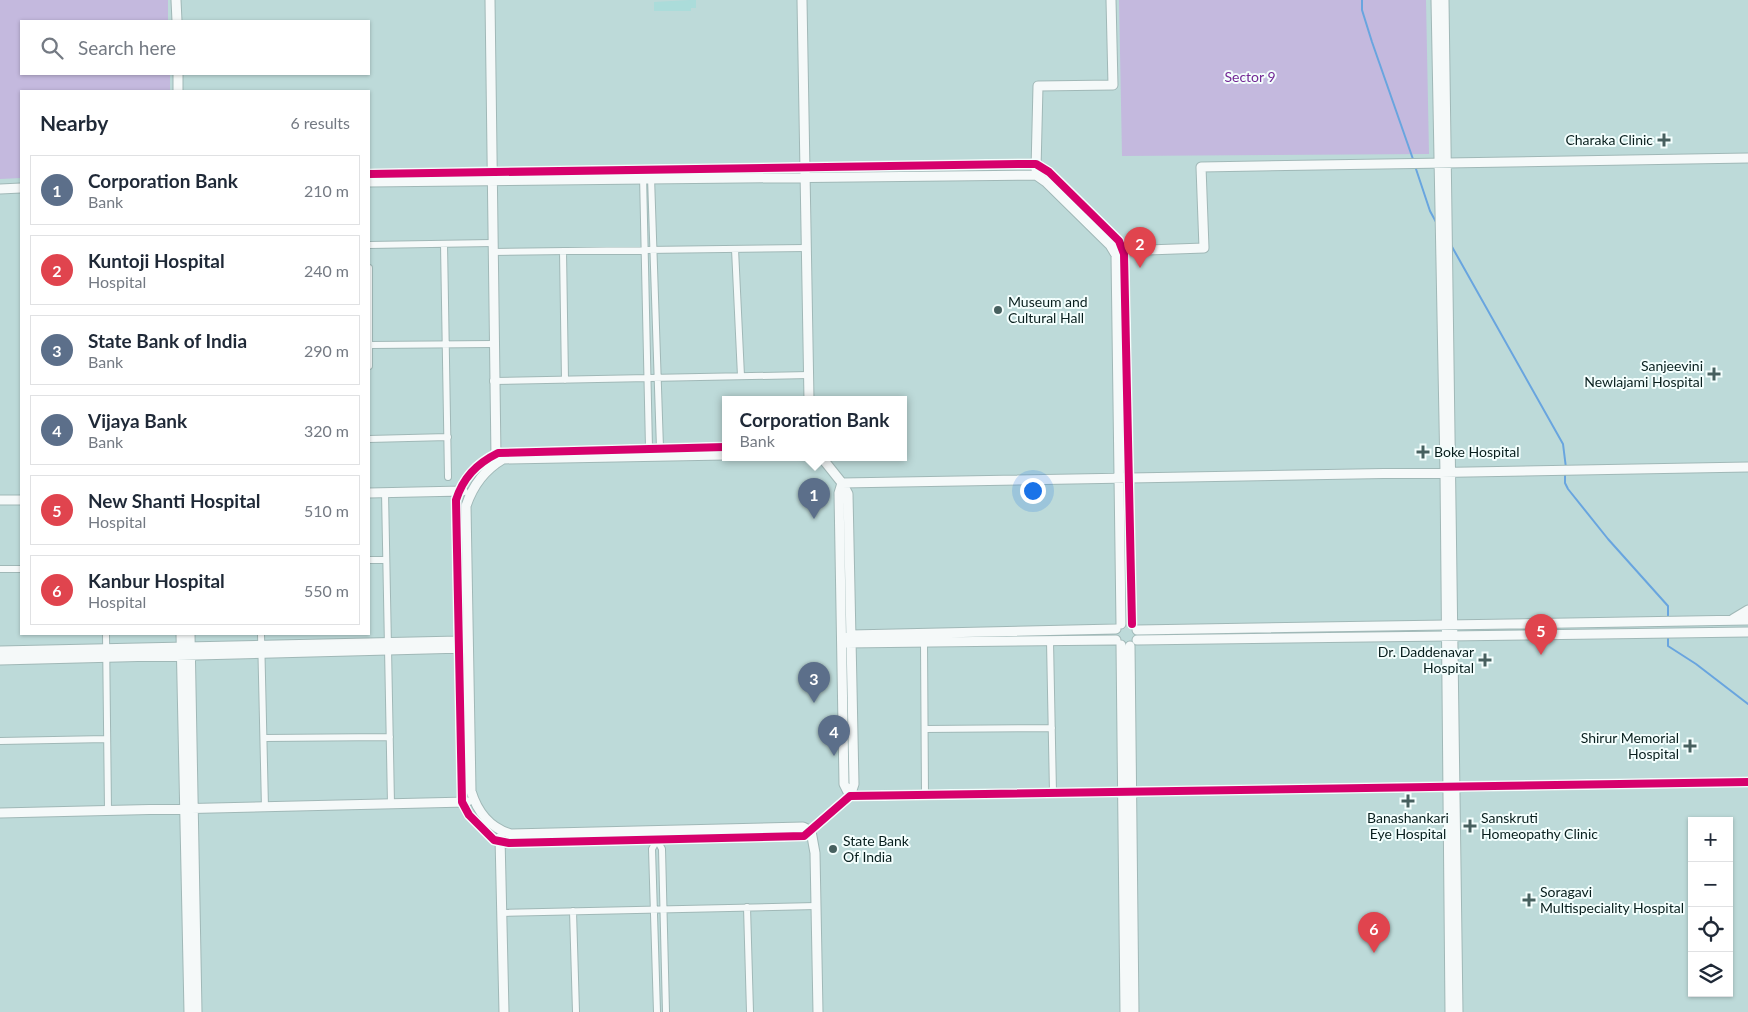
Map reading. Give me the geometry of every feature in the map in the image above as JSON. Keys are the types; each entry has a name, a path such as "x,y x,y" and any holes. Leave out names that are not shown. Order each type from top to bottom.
{"street":[{"path":"176,0 177,20"},
{"path":"490,0 493,381 496,458 471,491 466,506 470,647 471,791 474,802 489,821 501,831 511,834 803,827 811,831"},
{"path":"802,0 809,396"},
{"path":"1036,175 1038,86 1113,85 1111,0"},
{"path":"1436,0 1441,164 1446,223 1449,635 1458,1012"},
{"path":"1444,0 1439,240 1448,473"},
{"path":"178,75 178,90"},
{"path":"1114,252 1204,248 1201,167 1748,158"},
{"path":"370,174 491,176 646,175 1036,164 1049,172 1119,241 1123,251 1123,478 1118,627 1126,643 1126,1012"},
{"path":"805,171 1036,175 1046,182 1110,245 1116,255 1123,478 1135,627 1126,643"},
{"path":"646,175 653,250 660,448"},
{"path":"646,175 644,250 649,448"},
{"path":"370,182 491,176"},
{"path":"0,189 20,188"},
{"path":"370,245 444,244 563,251 806,248"},
{"path":"444,244 448,477"},
{"path":"736,249 741,376"},
{"path":"563,251 565,380"},
{"path":"370,344 493,344"},
{"path":"493,381 809,375"},
{"path":"370,439 448,437"},
{"path":"722,447 649,448 485,459 462,482 456,500 462,802 469,815 494,840 509,843 804,836 850,796 854,784 839,493 842,483"},
{"path":"496,458 722,455"},
{"path":"824,461 842,483 848,494 851,635 846,643"},
{"path":"842,483 1748,467"},
{"path":"370,493 471,491"},
{"path":"385,492 391,804"},
{"path":"0,500 20,500"},
{"path":"370,560 386,560"},
{"path":"0,569 20,569"},
{"path":"1730,620 1748,610"},
{"path":"851,635 1118,627 1449,625 1748,620"},
{"path":"1731,632 1748,640"},
{"path":"846,643 924,644 1050,641 1126,643 1449,635 1748,632"},
{"path":"106,635 108,811"},
{"path":"181,635 186,651"},
{"path":"189,1012 189,809 186,651 190,635"},
{"path":"261,635 265,808"},
{"path":"1050,641 1053,793"},
{"path":"924,644 925,795"},
{"path":"0,660 106,653 470,647"},
{"path":"0,651 106,653"},
{"path":"925,729 1052,728"},
{"path":"264,738 390,737"},
{"path":"0,741 107,739"},
{"path":"850,796 1748,782"},
{"path":"1450,1012 1452,787"},
{"path":"1127,792 1134,1012"},
{"path":"0,812 265,808 474,802"},
{"path":"189,809 197,1012"},
{"path":"501,831 504,1012"},
{"path":"811,831 815,853 818,1012"},
{"path":"657,840 662,849 666,1012"},
{"path":"657,840 652,849 657,1012"},
{"path":"502,913 816,906"},
{"path":"747,907 750,1012"},
{"path":"573,912 576,1012"}],"shaded area":[{"path":"696,0 696,8 691,8 691,11 654,11 654,2"}],"green space":[{"path":"0,0 168,0 168,20 20,20 20,75 170,75 170,90 20,90 20,178 0,179"},
{"name":"Sector 9","path":"1119,0 1426,0 1429,154 1122,156"}],"waterway":[{"path":"1362,0 1362,10 1372,42 1414,162"},
{"path":"1415,166 1430,211 1436,222"},
{"path":"1451,245 1563,444 1566,468"},
{"path":"1565,473 1565,483 1568,489 1608,539 1668,606 1668,618"},
{"path":"1668,635 1668,646 1696,664 1748,704"}],"cycle path":[{"path":"370,174 1036,164 1049,172 1119,241 1124,254 1132,624"},
{"path":"722,447 498,453 471,472 462,485 456,500 462,802 469,815 494,840 509,843 804,836 850,796 1748,782"}],"place":[{"name":"Charaka Clinic","path":"1664,140"},
{"name":"Kuntoji Hospital","path":"1140,268"},
{"name":"Museum and Cultural Hall","path":"998,310"},
{"name":"Sanjeevini Newlajami Hospital","path":"1714,374"},
{"name":"Boke Hospital","path":"1423,452"},
{"name":"Corporation Bank","path":"814,519"},
{"name":"New Shanti Hospital","path":"1541,655"},
{"name":"Dr. Daddenavar Hospital","path":"1485,660"},
{"name":"State Bank of India","path":"814,703"},
{"name":"Shirur Memorial Hospital","path":"1690,746"},
{"name":"Vijaya Bank","path":"834,756"},
{"name":"Banashankari Eye Hospital","path":"1408,801"},
{"name":"Sanskruti Homeopathy Clinic","path":"1470,826"},
{"name":"State Bank Of India","path":"833,849"},
{"name":"Soragavi Multispeciality Hospital","path":"1529,900"},
{"name":"Kanbur Hospital","path":"1374,953"}]}
